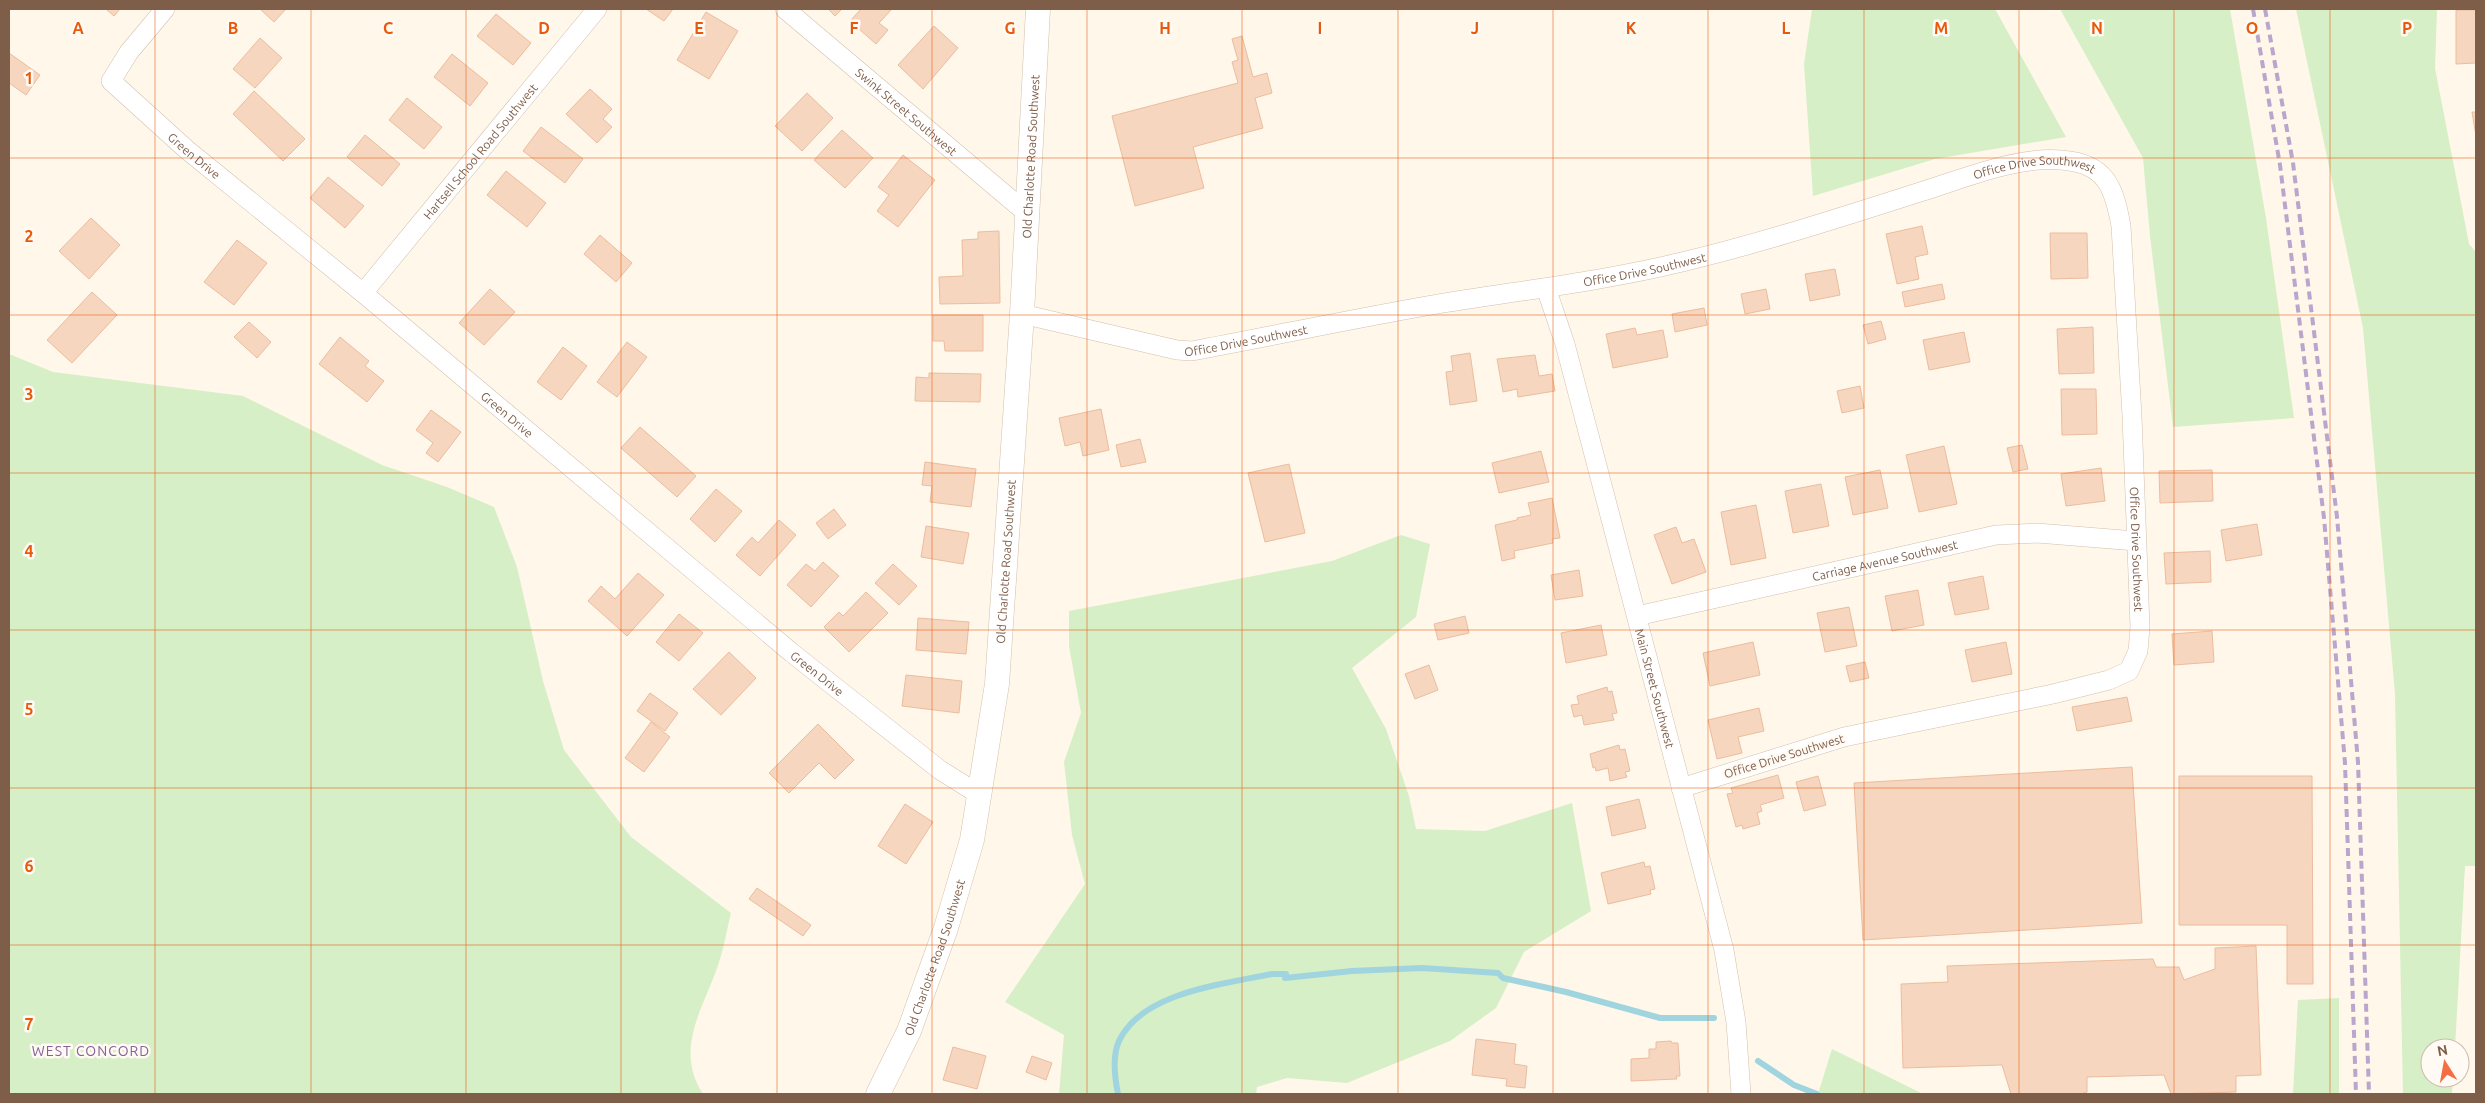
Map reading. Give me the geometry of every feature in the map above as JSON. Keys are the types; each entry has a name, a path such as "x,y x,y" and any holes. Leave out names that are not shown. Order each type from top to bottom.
{"street":[{"name":"Green Drive","path":"165,9 130,52 111,81 186,149 363,294 792,653 940,770 980,795"},
{"name":"Hartsell School Road Southwest","path":"363,294 598,9"},
{"name":"Swink Street Southwest","path":"785,9 1028,214"},
{"name":"Old Charlotte Road Southwest","path":"878,1094 909,1031 946,928 972,840 997,684 1022,314 1038,9"},
{"name":"Office Drive Southwest","path":"1022,314 1176,350 1192,351 1433,305 1546,288 1682,262 1822,223 1991,170 2035,161 2062,160 2088,166 2106,179 2116,195 2121,226 2132,416 2140,627 2138,651 2129,671 2109,680 2053,694 1844,737 1681,788"},
{"name":"Main Street Southwest","path":"1546,288 1565,344 1724,950 1736,1022 1741,1094"},
{"name":"Carriage Avenue Southwest","path":"1637,616 1996,535 2037,533 2136,541"}],"green space":[{"path":"1812,9 1995,9 2066,137 1935,159 1813,196 1804,64"},
{"path":"2060,9 2230,9 2266,218 2294,418 2173,427 2150,236 2143,158"},
{"path":"2296,9 2437,9 2435,68 2469,244 2476,252 2476,866 2465,866 2456,1038 2420,1038 2420,1088 2452,1088 2452,1094 2403,1094 2395,694 2363,328"},
{"path":"9,354 53,372 243,396 382,465 447,487 494,507 517,567 543,681 564,750 631,837 731,913 722,953 695,1025 691,1042 694,1077 703,1094 9,1094"},
{"path":"1401,535 1430,544 1416,617 1352,668 1386,729 1409,796 1416,829 1485,831 1572,803 1591,911 1524,952 1496,1008 1450,1041 1347,1083 1287,1078 1257,1087 1256,1094 1059,1094 1064,1035 1005,1002 1085,884 1072,835 1064,762 1081,713 1069,646 1069,611 1332,561"},
{"path":"2339,998 2339,1094 2293,1094 2298,1000"},
{"path":"1832,1049 1923,1094 1818,1094"}],"building":[{"path":"106,9 120,9 114,16"},
{"path":"260,9 286,9 274,22"},
{"path":"646,9 673,9 664,21"},
{"path":"828,9 842,9 835,16"},
{"path":"861,9 892,9 879,23 888,30 876,44 850,21"},
{"path":"2456,10 2476,10 2476,63 2456,64"},
{"path":"706,12 738,31 709,79 677,60"},
{"path":"496,14 531,43 513,65 477,36"},
{"path":"934,26 958,48 923,89 898,65"},
{"path":"1242,36 1253,77 1267,73 1272,93 1255,98 1263,128 1193,147 1204,188 1135,206 1112,116 1238,83 1232,62 1238,60 1232,39"},
{"path":"260,38 282,58 255,88 233,69"},
{"path":"9,53 40,75 26,95 9,83"},
{"path":"452,54 488,83 470,106 434,77"},
{"path":"590,89 612,109 603,119 612,127 597,143 566,114"},
{"path":"254,91 305,139 283,161 233,114"},
{"path":"807,93 833,118 802,151 775,126"},
{"path":"407,98 442,127 424,149 389,120"},
{"path":"2472,112 2476,112 2476,136"},
{"path":"541,127 583,159 565,183 523,151"},
{"path":"842,130 873,158 845,188 814,160"},
{"path":"365,135 400,164 382,186 347,157"},
{"path":"903,155 935,180 898,227 877,211 889,195 878,187"},
{"path":"506,171 546,203 527,227 487,195"},
{"path":"328,177 364,206 345,228 310,198"},
{"path":"91,218 120,245 89,279 59,251"},
{"path":"1922,226 1928,254 1915,257 1919,279 1897,284 1886,234"},
{"path":"999,231 1000,303 940,304 939,277 963,276 962,240 978,239 978,232"},
{"path":"2050,233 2087,233 2088,278 2051,279"},
{"path":"600,235 632,263 616,282 584,254"},
{"path":"237,240 267,263 234,305 204,282"},
{"path":"1835,269 1840,295 1810,301 1805,274"},
{"path":"1942,284 1945,299 1905,307 1902,292"},
{"path":"490,289 515,312 484,345 459,323"},
{"path":"1766,289 1770,309 1745,314 1741,294"},
{"path":"92,292 117,315 72,363 47,340"},
{"path":"1704,308 1707,325 1675,332 1672,314"},
{"path":"933,315 983,315 983,351 945,351 944,341 933,341"},
{"path":"1881,321 1886,339 1868,344 1863,325"},
{"path":"249,322 271,342 257,358 234,337"},
{"path":"2093,327 2094,373 2059,374 2057,329"},
{"path":"1635,328 1637,335 1663,330 1668,357 1613,368 1606,334"},
{"path":"1964,332 1970,362 1929,370 1923,340"},
{"path":"340,337 369,361 365,366 384,381 367,402 319,364"},
{"path":"627,342 647,357 617,397 597,382"},
{"path":"563,347 587,366 561,400 537,382"},
{"path":"1470,353 1477,401 1450,405 1446,372 1453,371 1451,356"},
{"path":"1535,355 1539,376 1552,374 1555,391 1518,397 1517,389 1503,392 1497,359"},
{"path":"929,373 981,374 980,402 915,401 916,377 929,378"},
{"path":"1860,386 1864,408 1842,413 1837,391"},
{"path":"2061,389 2096,389 2097,434 2062,435"},
{"path":"1101,409 1109,450 1083,456 1080,442 1065,446 1059,418"},
{"path":"431,410 461,432 438,462 426,453 433,443 416,430"},
{"path":"640,427 696,476 677,497 621,448"},
{"path":"1140,439 1146,462 1121,467 1116,445"},
{"path":"2022,445 2028,469 2013,472 2007,448"},
{"path":"1944,446 1957,504 1919,512 1906,455"},
{"path":"1541,451 1549,482 1499,493 1492,463"},
{"path":"925,462 976,469 971,507 930,502 932,486 922,485"},
{"path":"1289,464 1305,533 1265,542 1248,473"},
{"path":"2101,468 2105,501 2066,506 2061,474"},
{"path":"1880,470 1888,508 1853,515 1845,477"},
{"path":"2212,470 2213,501 2160,503 2159,471"},
{"path":"1821,484 1829,526 1793,533 1785,491"},
{"path":"716,489 742,511 715,542 690,519"},
{"path":"1552,498 1560,538 1552,539 1553,543 1514,551 1515,558 1502,561 1495,525 1531,515 1528,503"},
{"path":"1756,505 1766,558 1731,565 1721,512"},
{"path":"834,509 846,525 828,539 816,523"},
{"path":"779,520 796,535 760,576 736,555 752,537 758,543"},
{"path":"2257,524 2262,555 2226,561 2221,530"},
{"path":"926,526 969,533 963,564 921,557"},
{"path":"1676,527 1682,543 1694,539 1706,572 1672,584 1654,535"},
{"path":"2210,551 2211,582 2166,584 2164,553"},
{"path":"823,562 839,576 811,607 787,585 806,564 815,571"},
{"path":"893,564 917,586 899,605 875,583"},
{"path":"1579,570 1583,596 1555,600 1551,575"},
{"path":"638,573 664,595 627,636 588,601 601,586 615,599"},
{"path":"1983,576 1989,609 1955,615 1948,583"},
{"path":"1918,590 1924,625 1892,631 1885,596"},
{"path":"866,592 888,613 849,652 824,627 839,612 843,616"},
{"path":"1849,607 1857,646 1825,652 1817,613"},
{"path":"679,614 703,633 679,661 656,642"},
{"path":"1465,616 1469,633 1438,640 1434,624"},
{"path":"918,618 969,622 966,654 916,650"},
{"path":"1601,625 1607,655 1566,663 1561,633"},
{"path":"2212,631 2214,662 2174,665 2172,634"},
{"path":"1753,642 1760,675 1710,686 1703,653"},
{"path":"2006,642 2012,674 1972,682 1965,650"},
{"path":"729,652 756,678 721,715 693,689"},
{"path":"1865,662 1869,678 1850,682 1846,666"},
{"path":"1429,665 1438,690 1415,699 1405,674"},
{"path":"906,675 962,681 959,713 902,706"},
{"path":"1607,687 1608,692 1612,691 1617,713 1612,714 1614,720 1584,725 1582,715 1574,717 1571,705 1579,704 1577,696"},
{"path":"650,693 678,713 665,731 637,711"},
{"path":"2127,697 2132,721 2077,731 2072,707"},
{"path":"1759,708 1764,731 1738,737 1742,753 1717,759 1708,720"},
{"path":"651,722 670,737 644,772 625,758"},
{"path":"818,724 854,760 835,779 819,763 789,793 769,773"},
{"path":"1619,745 1620,750 1625,749 1630,771 1625,772 1627,777 1610,781 1608,768 1596,771 1595,767 1593,768 1590,754"},
{"path":"2132,767 2142,923 1863,940 1854,783"},
{"path":"1778,775 1784,798 1760,805 1762,811 1757,813 1760,824 1743,829 1742,825 1736,827 1727,794 1733,793 1731,788"},
{"path":"1818,776 1826,805 1804,811 1796,782"},
{"path":"2179,776 2312,776 2313,984 2287,984 2287,925 2179,925"},
{"path":"1639,799 1646,828 1612,836 1606,807"},
{"path":"905,804 933,822 906,864 878,846"},
{"path":"1644,862 1645,867 1650,866 1655,889 1650,890 1651,894 1608,904 1601,873"},
{"path":"757,888 811,925 803,936 749,899"},
{"path":"2256,946 2261,1075 2236,1076 2236,1092 2171,1094 2164,1075 2087,1077 2087,1092 2081,1094 2011,1094 2002,1065 1903,1068 1901,984 1948,982 1947,966 2153,959 2156,967 2179,967 2184,980 2215,969 2215,948"},
{"path":"1476,1039 1516,1044 1514,1064 1527,1066 1525,1088 1506,1086 1507,1079 1472,1075"},
{"path":"1671,1041 1672,1043 1678,1043 1680,1076 1676,1076 1677,1079 1631,1081 1631,1059 1649,1058 1649,1049 1656,1049 1656,1042"},
{"path":"953,1047 986,1056 977,1089 943,1080"},
{"path":"1032,1056 1052,1063 1046,1080 1026,1072"}],"waterway":[{"path":"1118,1094 1115,1054 1119,1041 1130,1024 1146,1011 1186,993 1272,974 1286,974 1285,978 1352,971 1422,968 1498,973 1503,978 1566,992 1660,1018 1714,1018"},
{"path":"1758,1061 1794,1085 1817,1094"}],"railway":[{"path":"2253,9 2280,165 2324,518 2345,763 2356,1094"},
{"path":"2265,9 2293,163 2337,517 2358,762 2369,1094"}],"district":[{"name":"WEST CONCORD","path":"91,1051"}]}
